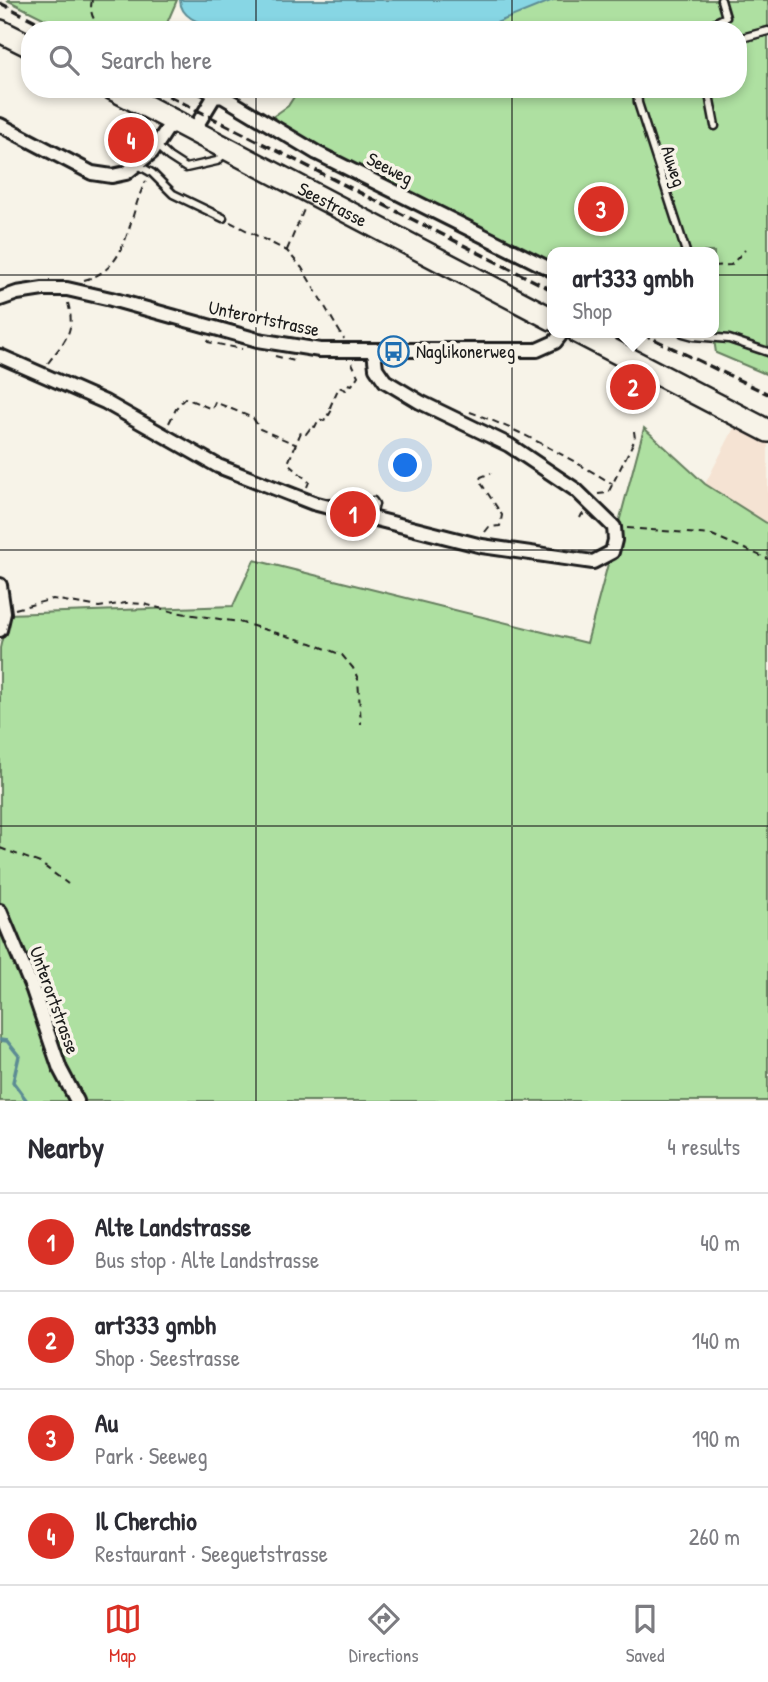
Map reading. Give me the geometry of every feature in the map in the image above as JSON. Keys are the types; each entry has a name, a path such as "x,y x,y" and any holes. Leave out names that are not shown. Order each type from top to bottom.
{"main road":[{"path":"0,31 21,42"},
{"name":"Seestrasse","path":"130,98 547,316"},
{"path":"589,338 768,431"}],"street":[{"path":"194,130 213,98"},
{"name":"Seeweg","path":"226,98 317,153 547,268"},
{"path":"0,125 92,173 112,176 126,173 138,165 157,146 173,120"},
{"name":"Unterortstrasse","path":"0,299 30,291 66,289 258,340 320,350 537,350 558,338"},
{"path":"0,356 105,402 218,466 313,503 482,546 593,562 612,552 614,527 576,490 509,445 420,402 385,381 376,368 374,351"},
{"path":"0,585 4,612 0,630"},
{"name":"Unterortstrasse","path":"0,911 33,990 60,1069 77,1101"}],"lane":[{"path":"718,21 726,17 721,0"},
{"path":"747,37 768,31"},
{"name":"Auweg","path":"638,98 684,247"},
{"path":"710,98 715,126"},
{"path":"157,146 169,158 183,167 191,168 217,162 228,148"},
{"path":"138,165 152,173 173,194 223,218"},
{"path":"717,338 729,339 768,352"},
{"path":"371,519 375,504 373,501"}],"path":[{"path":"92,0 90,10 94,21"},
{"path":"89,279 99,276 111,267 131,227 144,184 152,173"},
{"path":"287,251 311,192"},
{"path":"223,218 287,251 302,268 347,345"},
{"path":"719,266 731,265 745,250"},
{"path":"40,373 69,334 72,325 68,303"},
{"path":"208,342 247,350"},
{"path":"274,355 288,358"},
{"path":"307,487 309,482 288,463 301,432 306,434 312,426 316,427 319,419 324,421 327,414 329,415 339,387 346,390 358,376 350,356"},
{"path":"168,424 185,398 212,409 215,402 253,418 260,429 296,444"},
{"path":"467,411 493,420 540,443 613,484"},
{"path":"594,495 608,493 635,439 634,431"},
{"path":"485,532 489,527 500,526 502,515 479,480 491,473"},
{"path":"614,527 712,535 768,559"},
{"path":"4,612 53,599 99,607 126,603 144,604 174,612 239,622 311,643 342,655 353,668 358,679 361,724"},
{"path":"0,848 40,863 68,884"}],"shaded area":[{"path":"743,411 768,421 768,524 705,484"}],"green space":[{"path":"7,0 177,0 168,21 49,21"},
{"path":"439,0 768,0 768,375 716,353 714,339 709,338 719,338 719,247 547,247 547,267 265,122 288,106 293,98 747,98 747,21 401,21"},
{"path":"644,428 705,484 768,524 768,1101 0,1101 0,648 8,614 233,606 254,560 587,643"}],"water":[{"path":"180,0 553,0 501,21 198,21 181,7"}],"waterway":[{"path":"0,1040 7,1041 19,1056 13,1082 27,1101"}],"railway":[{"path":"0,3 35,21"},
{"path":"173,98 547,287"},
{"path":"651,338 768,394"}],"place":[{"name":"Il Cherchio","path":"131,140"},
{"name":"Au","path":"601,209"},
{"name":"Naglikonerweg","path":"393,351"},
{"name":"art333 gmbh","path":"633,387"},
{"name":"Alte Landstrasse","path":"353,514"}]}
